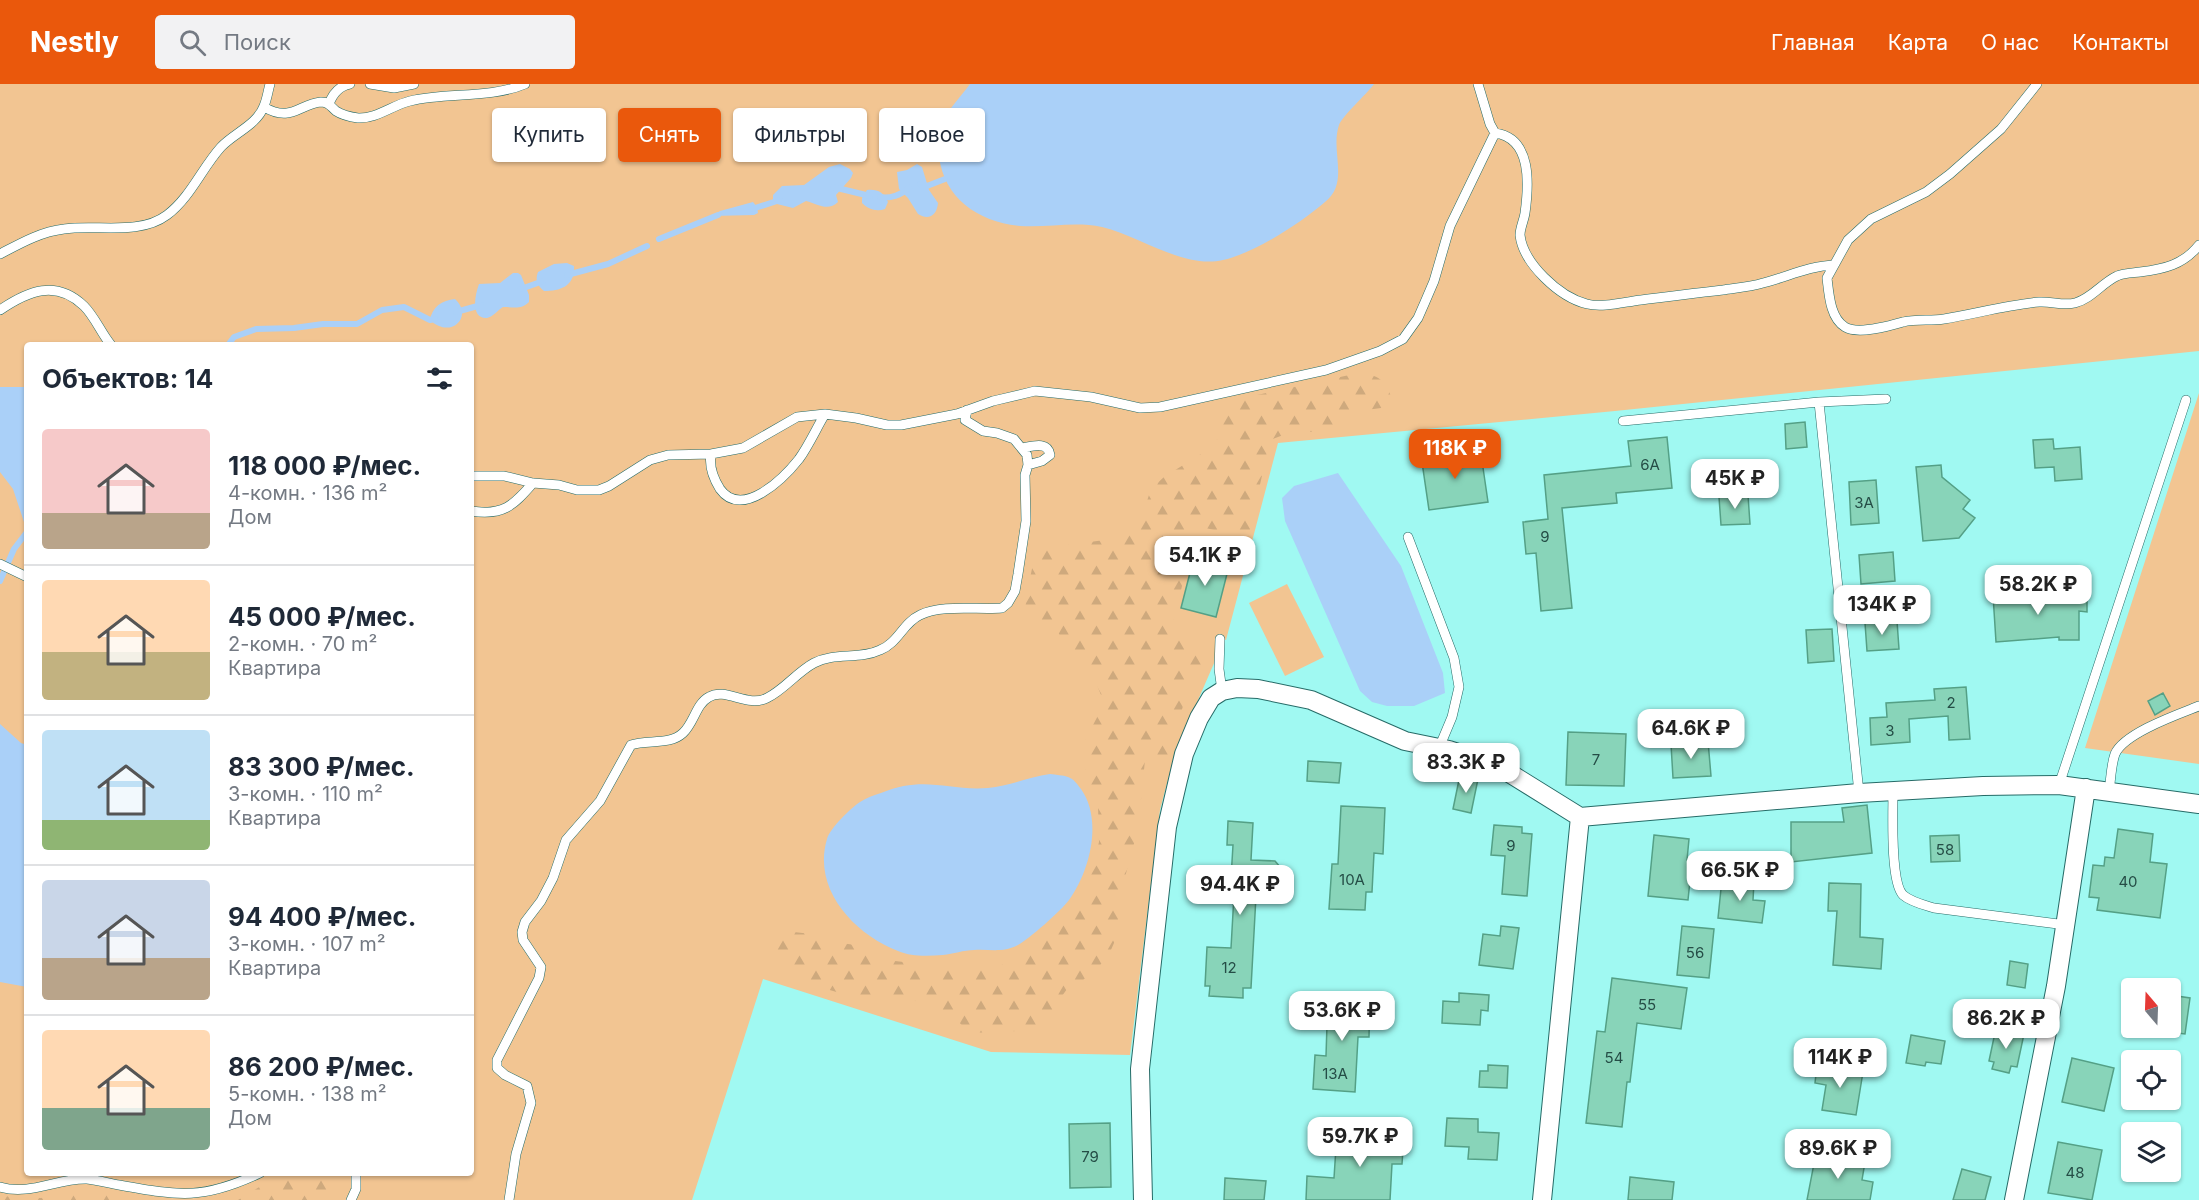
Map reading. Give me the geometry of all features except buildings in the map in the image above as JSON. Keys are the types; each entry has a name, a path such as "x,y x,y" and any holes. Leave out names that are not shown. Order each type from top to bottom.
{"street":[{"path":"1143,1200 1140,1069 1167,827 1184,754 1199,718 1211,698 1222,691 1237,688 1258,689 1311,700 1405,741 1439,748 1498,766 1580,817 1859,793 1983,786 2059,785 2199,804"},
{"path":"2014,1200 2056,986 2086,788"},
{"path":"1542,1200 1580,817"}],"lane":[{"path":"0,254 49,231 143,225 169,214 222,146 258,117 264,107 270,84"},
{"path":"329,104 338,88 350,84"},
{"path":"370,84 394,88 414,84"},
{"path":"264,107 282,113 300,111 322,102 346,116 360,118 408,101 493,92 525,84"},
{"path":"1478,84 1495,134"},
{"path":"2037,84 2001,129 1950,174 1926,192 1871,219 1848,240 1827,278 1835,318 1846,328 1858,330 1908,321 1949,318 2023,304 2075,303 2117,277 2177,265 2192,254 2199,245"},
{"path":"1495,134 1508,136 1518,144 1523,154 1527,189 1525,213 1520,232 1525,253 1552,285 1575,300 1588,304 1603,304 1684,295 1760,284 1806,269 1833,265"},
{"path":"474,476 504,476 577,490 599,490 650,460 668,455 711,454 743,448 797,417 825,414 848,416 888,425 913,423 967,411 1012,395 1035,391 1090,397 1140,408 1160,407 1326,370 1393,346 1402,339 1418,318 1434,281 1450,226 1495,134"},
{"path":"0,310 17,298 39,290 53,290 70,295 85,307 109,342"},
{"path":"1623,421 1819,402 1886,399"},
{"path":"2059,785 2186,400"},
{"path":"1819,402 1859,793"},
{"path":"509,1200 516,1154 531,1103 526,1086 505,1075 497,1068 496,1060 539,978 541,968 523,940 522,932 525,922 542,901 553,878 566,840 600,801 612,783 625,752 631,745 638,742 662,742 683,734 704,701 711,696 720,694 755,702 766,699 802,671 821,660 840,655 868,655 890,645 907,624 921,614 933,610 1002,608 1015,591 1026,521 1027,455 1022,447 1007,436 975,428 965,420 967,411"},
{"path":"711,454 709,464 718,486 726,496 737,501 748,500 784,476 800,458 825,414"},
{"path":"1022,447 1046,446 1050,450 1050,455 1028,465"},
{"path":"474,512 487,514 506,509 519,499 533,483"},
{"path":"1408,537 1454,658 1459,687 1452,717 1439,748"},
{"path":"0,564 24,576"},
{"path":"1220,639 1219,669 1222,691"},
{"path":"2109,791 2115,753 2124,744 2146,728 2199,706"},
{"path":"1893,791 1894,866 1896,880 1902,894 1917,903 1934,908 2066,925"},
{"path":"0,1187 27,1190 86,1179 176,1197 198,1198 221,1193 254,1176"},
{"path":"351,1200 356,1189 356,1176"}],"green space":[{"path":"0,84 2199,84 2199,351 1278,443 1226,640 1216,638 1215,661 1175,753 1160,810 1130,1055 991,1052 763,979 692,1200 0,1200"},
{"path":"1354,374 1379,378 1383,381 1392,399 1381,408 1359,411 1350,424 1334,430 1286,434 1270,440 1248,538 1197,526 1171,630 1203,644 1208,657 1203,672 1188,690 1165,764 1145,760 1138,829 1125,877 1114,943 1107,959 1082,981 1067,989 1049,1019 1035,1028 1020,1031 969,1033 958,1021 942,1017 914,1000 864,1000 809,984 794,978 782,968 774,954 778,937 794,932 811,934 827,941 862,946 895,961 912,963 929,969 996,967 1029,955 1042,943 1064,917 1077,906 1087,891 1099,842 1098,805 1086,774 1083,757 1085,740 1101,710 1101,695 1095,680 1071,655 1055,627 1039,623 1025,614 1033,564 1044,551 1060,546 1112,539 1127,530 1146,504 1151,489 1164,477 1209,449 1220,436 1218,420 1220,403"},
{"path":"2199,393 2199,764 2085,748"},
{"path":"1287,584 1324,657 1285,676 1249,603"},
{"path":"277,1176 344,1176 345,1180 329,1196 316,1200 238,1200"},
{"path":"62,1194 110,1194 131,1200 0,1200 0,1196 41,1198"}],"water":[{"path":"970,84 1374,84 1339,125 1337,135 1338,176 1332,194 1325,202 1290,228 1249,251 1223,260 1208,262 1177,256 1102,227 1005,224 966,206 948,185 940,162 985,162 985,108 951,108"},
{"path":"840,164 853,173 836,195 838,202 834,205 823,206 806,201 793,208 773,203 773,195 782,186 804,185 829,167"},
{"path":"917,164 922,167 929,190 938,203 934,214 929,217 918,214 899,189 897,172 907,170"},
{"path":"867,190 874,190 882,194 888,202 885,209 872,209 862,203"},
{"path":"753,202 758,213 754,215 712,216 720,211"},
{"path":"567,263 574,266 574,273 569,283 556,290 544,291 537,282 538,272 554,264"},
{"path":"513,273 521,275 529,295 529,302 520,307 503,307 487,318 481,317 475,304 479,284 500,283"},
{"path":"455,299 462,312 457,323 445,328 430,320 438,305"},
{"path":"0,387 24,387 24,522 13,489 0,472"},
{"path":"1338,473 1401,566 1443,673 1445,693 1414,706 1387,706 1372,702 1360,691 1285,521 1282,498 1294,486"},
{"path":"0,724 24,744 24,986 0,982"},
{"path":"1050,774 1070,778 1081,789 1088,801 1091,815 1091,845 1083,875 1069,900 1045,924 1018,945 1002,950 970,950 943,955 920,956 903,953 866,933 840,907 831,892 824,857 827,839 841,819 865,799 911,785 988,788"}],"waterway":[{"path":"920,184 927,186 945,179"},
{"path":"833,187 870,196"},
{"path":"880,197 895,196 909,188"},
{"path":"752,209 780,200"},
{"path":"659,239 718,215"},
{"path":"567,275 608,264 647,246"},
{"path":"521,289 543,281"},
{"path":"456,312 481,305"},
{"path":"230,342 234,337 256,329 357,324 382,310 404,307 430,320 435,319"},
{"path":"0,581 14,549 24,536"}]}
